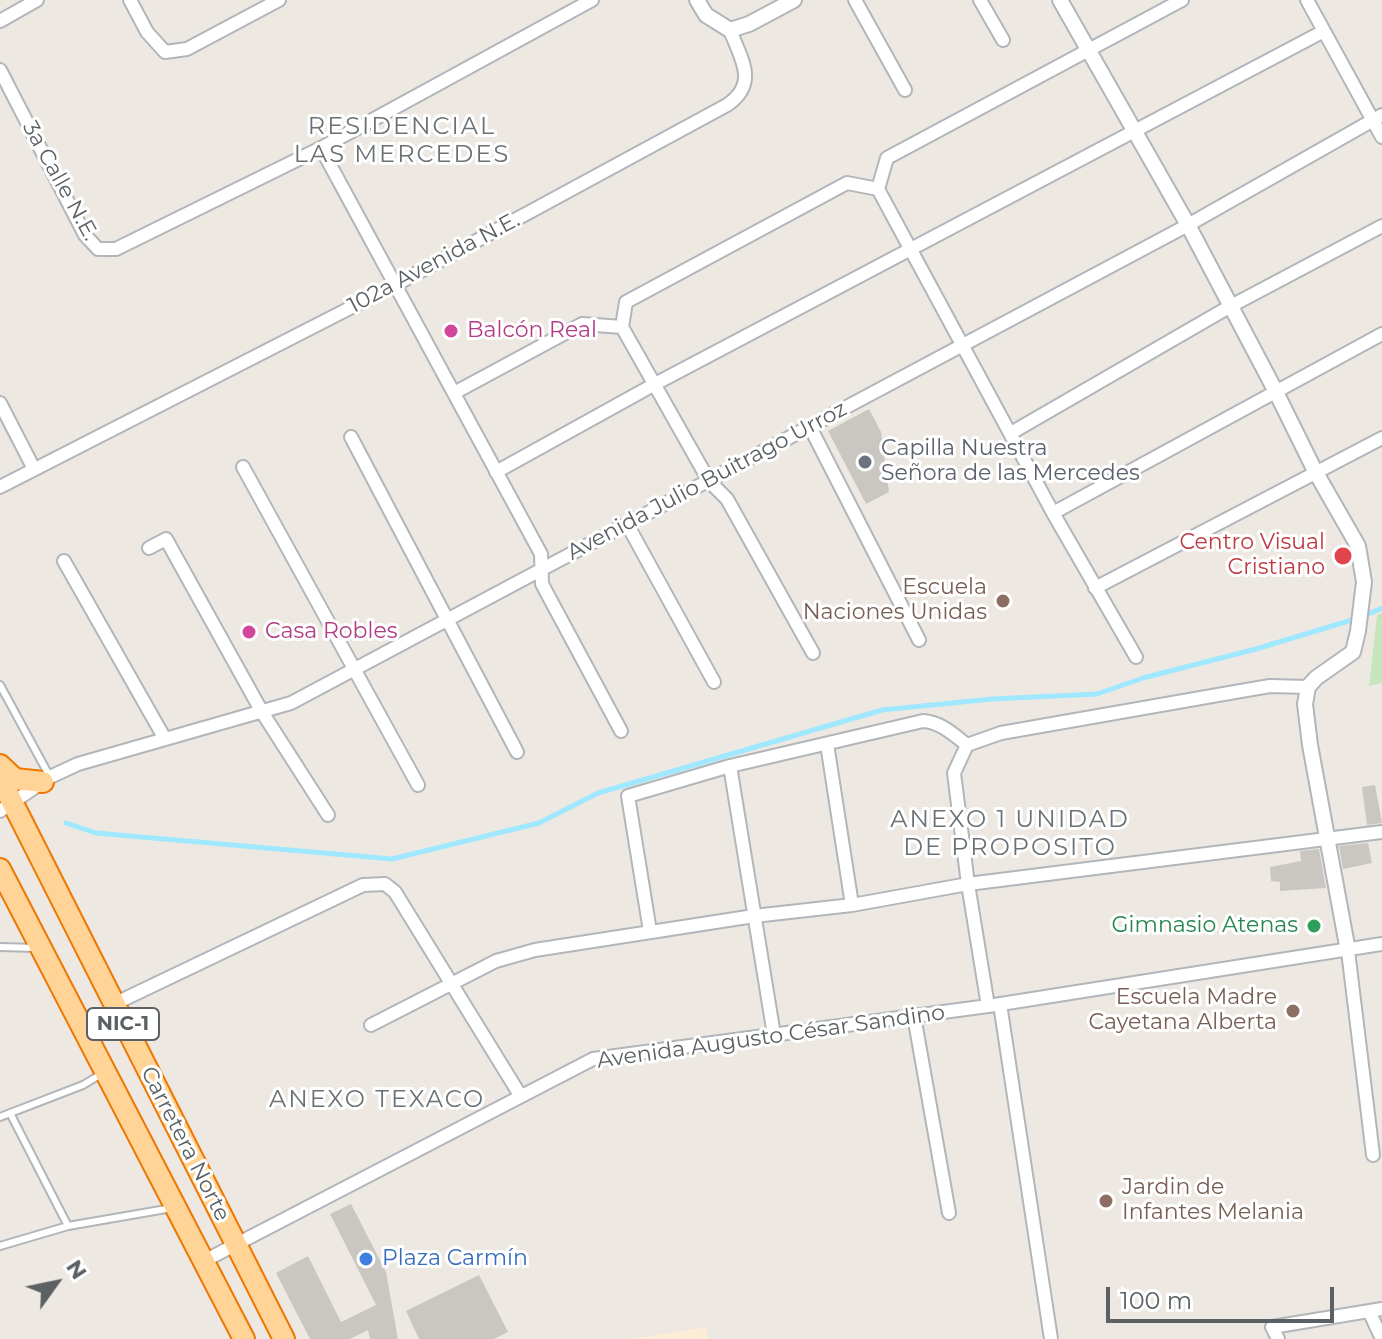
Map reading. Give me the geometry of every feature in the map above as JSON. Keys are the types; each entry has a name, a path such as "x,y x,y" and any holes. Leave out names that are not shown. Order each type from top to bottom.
{"highway":[{"path":"0,765 15,779 47,779"},
{"name":"Carretera Norte","path":"0,778 6,807 114,1004 284,1339"},
{"name":"Carretera Norte","path":"0,869 244,1339"}],"street":[{"path":"0,21 37,0"},
{"path":"130,0 147,32 165,52 187,49 279,0"},
{"path":"592,0 321,148 541,554 542,584 621,731"},
{"path":"697,0 706,15 730,30 749,24 794,0"},
{"path":"855,0 905,90"},
{"path":"980,0 1003,40"},
{"path":"1060,0 1188,225 1315,471 1358,546 1364,582 1353,652 1316,678 1308,687 1305,704 1348,951 1373,1155"},
{"path":"1136,657 1053,513 878,189 887,158 1182,0"},
{"path":"1307,0 1377,117 1382,137"},
{"name":"102a Avenida N.E.","path":"0,487 395,285 739,97 746,83 745,71 730,30"},
{"path":"496,472 655,384 1324,31"},
{"name":"3a Calle N.E.","path":"0,70 4,86 85,235 98,249 116,249 321,148"},
{"name":"Avenida Julio Buitrago Urroz","path":"6,807 47,779 78,764 291,703 1188,225 1377,117"},
{"path":"813,653 727,499 709,481 622,327 626,302 847,183 878,189"},
{"path":"1011,433 1229,307 1382,226"},
{"path":"454,393 582,324 622,327"},
{"path":"1053,513 1382,334"},
{"path":"0,403 34,469"},
{"path":"810,427 919,640"},
{"path":"351,437 517,752"},
{"path":"1095,588 1382,438"},
{"path":"243,467 418,785"},
{"path":"627,524 714,682"},
{"path":"149,548 166,539 262,712 328,815"},
{"path":"64,561 165,739"},
{"path":"1051,1339 994,1005 968,884 954,773 967,745 1001,733 1270,686 1308,687"},
{"path":"650,931 628,796 730,766 923,721 932,721 967,745"},
{"path":"827,744 852,905"},
{"path":"730,766 774,1035"},
{"path":"371,1025 496,961 535,950 754,916 852,905 968,884 1382,832"},
{"path":"114,1004 363,885 385,884 395,892 520,1095"},
{"name":"Avenida Augusto César Sandino","path":"204,1261 593,1059 994,1005 1382,944"},
{"path":"914,1016 949,1213"},
{"path":"1275,1333 1376,1310 1382,1339"}],"lane":[{"path":"0,685 47,779"},
{"path":"0,947 44,949"},
{"path":"0,1117 83,1085 107,1071"},
{"path":"10,1113 68,1226"},
{"path":"0,1246 68,1226 176,1207"}],"shaded area":[{"path":"706,1327 708,1339 631,1339"}],"green space":[{"path":"1382,613 1382,683 1369,686 1377,615"}],"building":[{"name":"Capilla Nuestra Señora de las Mercedes","path":"869,409 881,432 889,492 866,504 828,431"},
{"path":"1375,785 1382,823 1367,825 1362,787"},
{"path":"1368,843 1372,863 1343,869 1339,846"},
{"path":"1319,849 1326,888 1280,891 1280,882 1271,881 1270,867 1301,861 1300,851"},
{"path":"351,1204 386,1272 398,1339 370,1339 368,1330 350,1339 310,1339 276,1273 308,1256 341,1322 376,1305 330,1214"},
{"path":"479,1275 508,1332 494,1339 419,1339 406,1311"}],"waterway":[{"path":"1364,616 1382,608"},
{"path":"66,823 96,833 392,859 539,823 598,793 882,710 992,699 1097,694 1143,678 1355,619"}],"place":[{"name":"Balcón Real","path":"451,331"},
{"name":"Capilla Nuestra Señora de las Mercedes","path":"865,462"},
{"name":"Centro Visual Cristiano","path":"1343,556"},
{"name":"Escuela Naciones Unidas","path":"1003,601"},
{"name":"Casa Robles","path":"249,632"},
{"name":"Gimnasio Atenas","path":"1314,926"},
{"name":"Escuela Madre Cayetana Alberta","path":"1293,1011"},
{"name":"Jardin de Infantes Melania","path":"1106,1201"},
{"name":"Plaza Carmín","path":"366,1259"}],"district":[{"name":"RESIDENCIAL LAS MERCEDES","path":"402,141"},
{"name":"ANEXO 1 UNIDAD DE PROPOSITO","path":"1010,834"},
{"name":"ANEXO TEXACO","path":"377,1100"}]}
